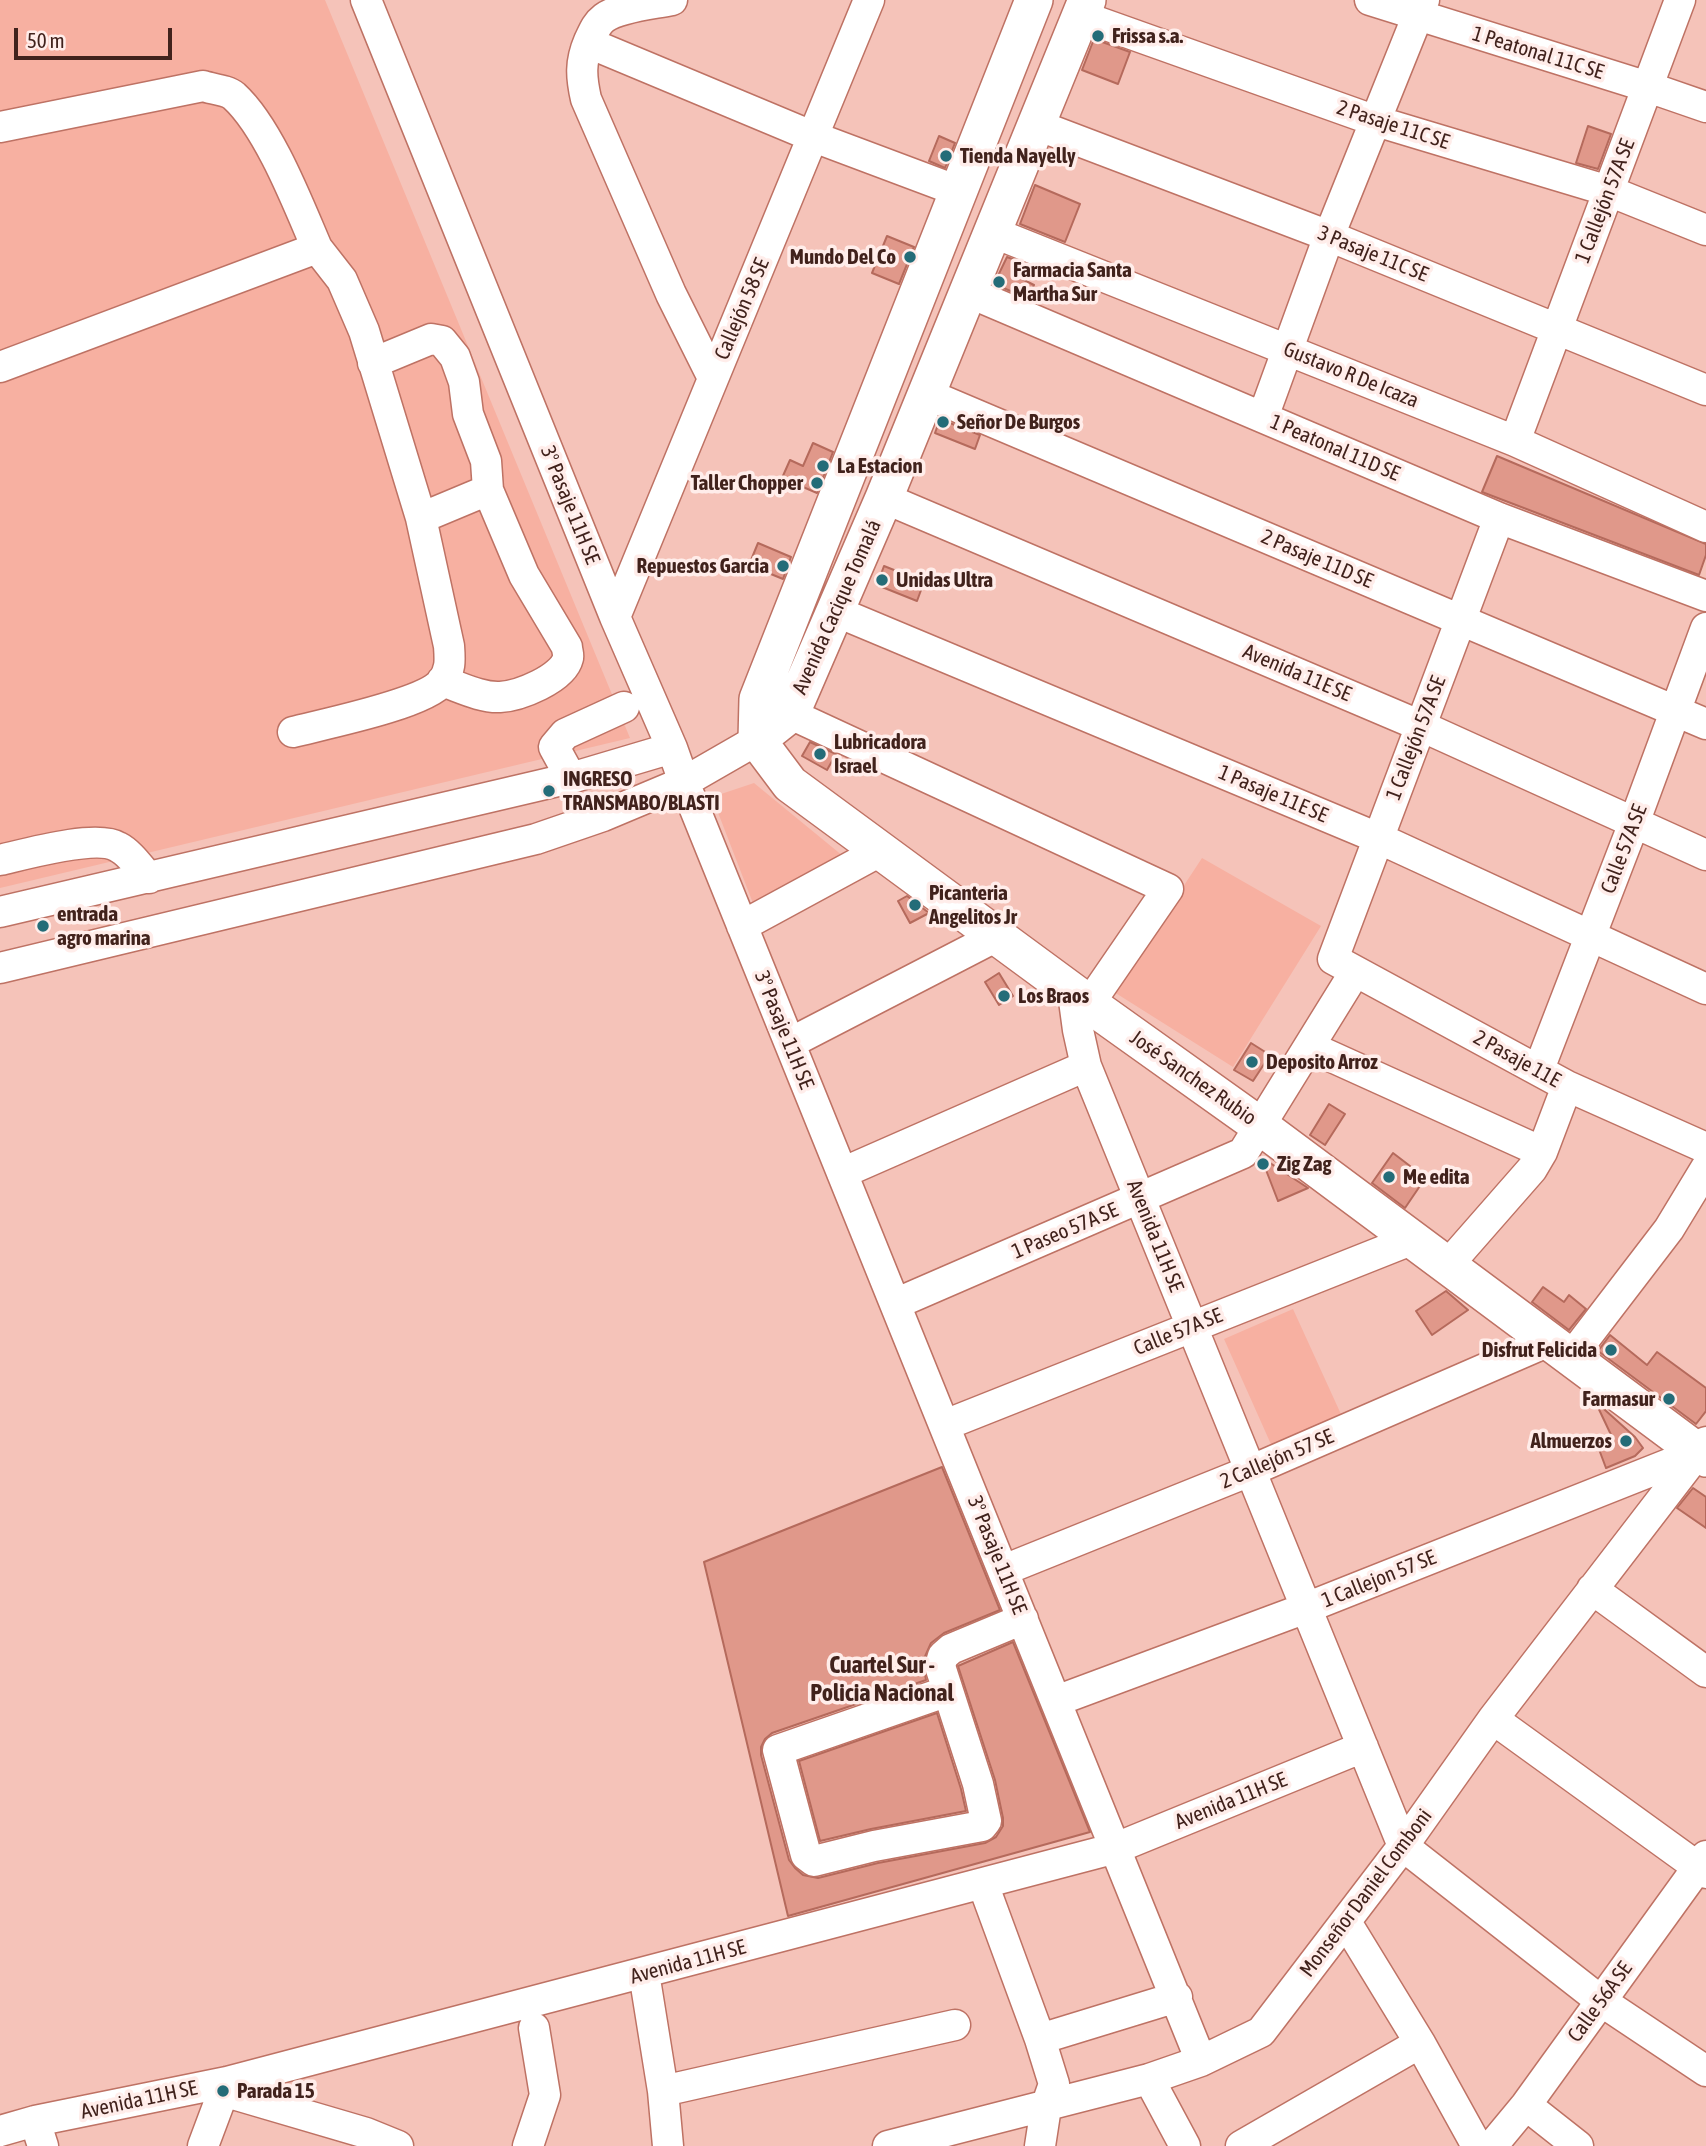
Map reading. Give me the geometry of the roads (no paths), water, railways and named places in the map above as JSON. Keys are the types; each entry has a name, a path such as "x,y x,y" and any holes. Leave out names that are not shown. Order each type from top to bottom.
{"main road":[{"name":"Avenida Cacique Tomalá","path":"774,706 958,191 1034,0"},
{"name":"Avenida Cacique Tomalá","path":"757,740 774,706 835,611 927,394 1084,8"},
{"name":"José Sanchez Rubio","path":"757,740 790,784 1081,999 1260,1126 1560,1349 1704,1451"}],"street":[{"name":"3° Pasaje 11H SE","path":"366,0 615,617 672,748 1201,2060"},
{"path":"672,0 614,13 603,19 595,28 580,69 586,99 671,294 713,378"},
{"name":"Callejón 58 SE","path":"615,617 869,0"},
{"name":"1 Peatonal 11C SE","path":"1370,0 1421,8 1706,107"},
{"name":"1 Callejón 57A SE","path":"1515,441 1680,0"},
{"name":"2 Pasaje 11C SE","path":"1084,8 1376,121 1609,191 1706,230"},
{"path":"1263,418 1329,236 1421,8"},
{"path":"589,43 814,137 958,191"},
{"path":"0,127 203,86 232,94 265,139 317,248 341,280 364,331 421,519 451,665 434,689 408,701 293,732"},
{"name":"3 Pasaje 11C SE","path":"1037,125 1329,236 1706,390"},
{"name":"Gustavo R De Icaza","path":"992,232 1515,441 1706,527"},
{"path":"0,367 317,248"},
{"name":"1 Peatonal 11D SE","path":"968,292 1499,518 1706,596"},
{"path":"373,363 431,339 442,341 455,357 464,382 468,414 485,461 488,489 524,575 567,647 568,658 558,674 533,687 499,697 476,693 442,681"},
{"name":"2 Pasaje 11D SE","path":"927,394 1706,724"},
{"path":"421,519 488,489"},
{"name":"Avenida 11E SE","path":"884,498 1421,726 1706,855"},
{"name":"1 Callejón 57A SE","path":"1260,1126 1310,1047 1344,966 1377,838 1499,518"},
{"name":"1 Pasaje 11E SE","path":"835,611 1377,838 1706,989"},
{"name":"Calle 57A SE","path":"1539,1069 1706,628"},
{"path":"774,706 1168,889 1081,999"},
{"path":"571,778 554,747 558,740 565,734 624,707"},
{"path":"0,968 536,839 684,782 757,740"},
{"path":"0,912 571,778 672,748"},
{"path":"0,860 63,846 107,842 121,848 149,878"},
{"path":"742,926 882,850"},
{"path":"790,1043 997,936"},
{"name":"2 Pasaje 11E","path":"1344,966 1567,1086 1706,1148"},
{"name":"Avenida 11H SE","path":"1081,999 1077,1030 1086,1066 1403,1846 1601,2001 1706,2071"},
{"path":"1310,1047 1542,1152"},
{"path":"842,1173 1086,1066"},
{"path":"1447,1265 1532,1169 1542,1152 1567,1086"},
{"name":"1 Paseo 57A SE","path":"895,1304 1140,1200 1243,1153 1260,1126"},
{"name":"2 Callejón 57 SE","path":"1003,1570 1560,1349 1669,1229 1706,1168"},
{"name":"Calle 57A SE","path":"945,1425 1412,1240"},
{"name":"Monseñor Daniel Comboni","path":"888,2146 931,2141 1149,2080 1201,2060 1261,2032 1403,1846 1493,1719 1592,1589 1704,1451"},
{"name":"1 Callejon 57 SE","path":"1056,1701 1306,1608 1704,1451"},
{"path":"1592,1589 1706,1672"},
{"path":"948,1691 778,1750 806,1855 814,1861 874,1846 982,1826 986,1821 978,1784 940,1666 943,1656 965,1642 1023,1619"},
{"path":"1493,1719 1703,1866"},
{"name":"Avenida 11H SE","path":"0,2131 39,2134 1116,1848 1363,1747"},
{"name":"Calle 56A SE","path":"1492,2146 1703,1866"},
{"path":"983,1884 1054,2084 1046,2107 1040,2146"},
{"path":"1346,1922 1420,2043 1477,2146"},
{"path":"644,1973 663,2091 668,2146"},
{"path":"1040,2039 1177,1997"},
{"path":"663,2091 955,2025"},
{"path":"528,2146 545,2095 534,2028"},
{"path":"1241,2146 1420,2043"},
{"path":"1149,2080 1185,2146"},
{"path":"203,2146 225,2086 385,2144"},
{"path":"1525,2105 1578,2146"}],"place":[{"name":"Frissa s.a.","path":"1098,36"},
{"name":"Tienda Nayelly","path":"946,156"},
{"name":"Mundo Del Co","path":"910,257"},
{"name":"Farmacia Santa Martha Sur","path":"999,282"},
{"name":"Señor De Burgos","path":"943,422"},
{"name":"La Estacion","path":"823,466"},
{"name":"Taller Chopper","path":"817,483"},
{"name":"Repuestos Garcia","path":"783,566"},
{"name":"Unidas Ultra","path":"882,580"},
{"name":"Lubricadora Israel","path":"820,754"},
{"name":"INGRESO TRANSMABO/BLASTI","path":"549,791"},
{"name":"Picanteria Angelitos Jr","path":"915,905"},
{"name":"entrada agro marina","path":"43,926"},
{"name":"Los Braos","path":"1004,996"},
{"name":"Deposito Arroz","path":"1252,1062"},
{"name":"Zig Zag","path":"1263,1164"},
{"name":"Me edita","path":"1389,1177"},
{"name":"Disfrut Felicida","path":"1611,1350"},
{"name":"Farmasur","path":"1669,1399"},
{"name":"Almuerzos","path":"1626,1441"},
{"name":"Parada 15","path":"223,2091"}],"district":[{"name":"Cuartel Sur - Policia Nacional","path":"882,1679"}]}
